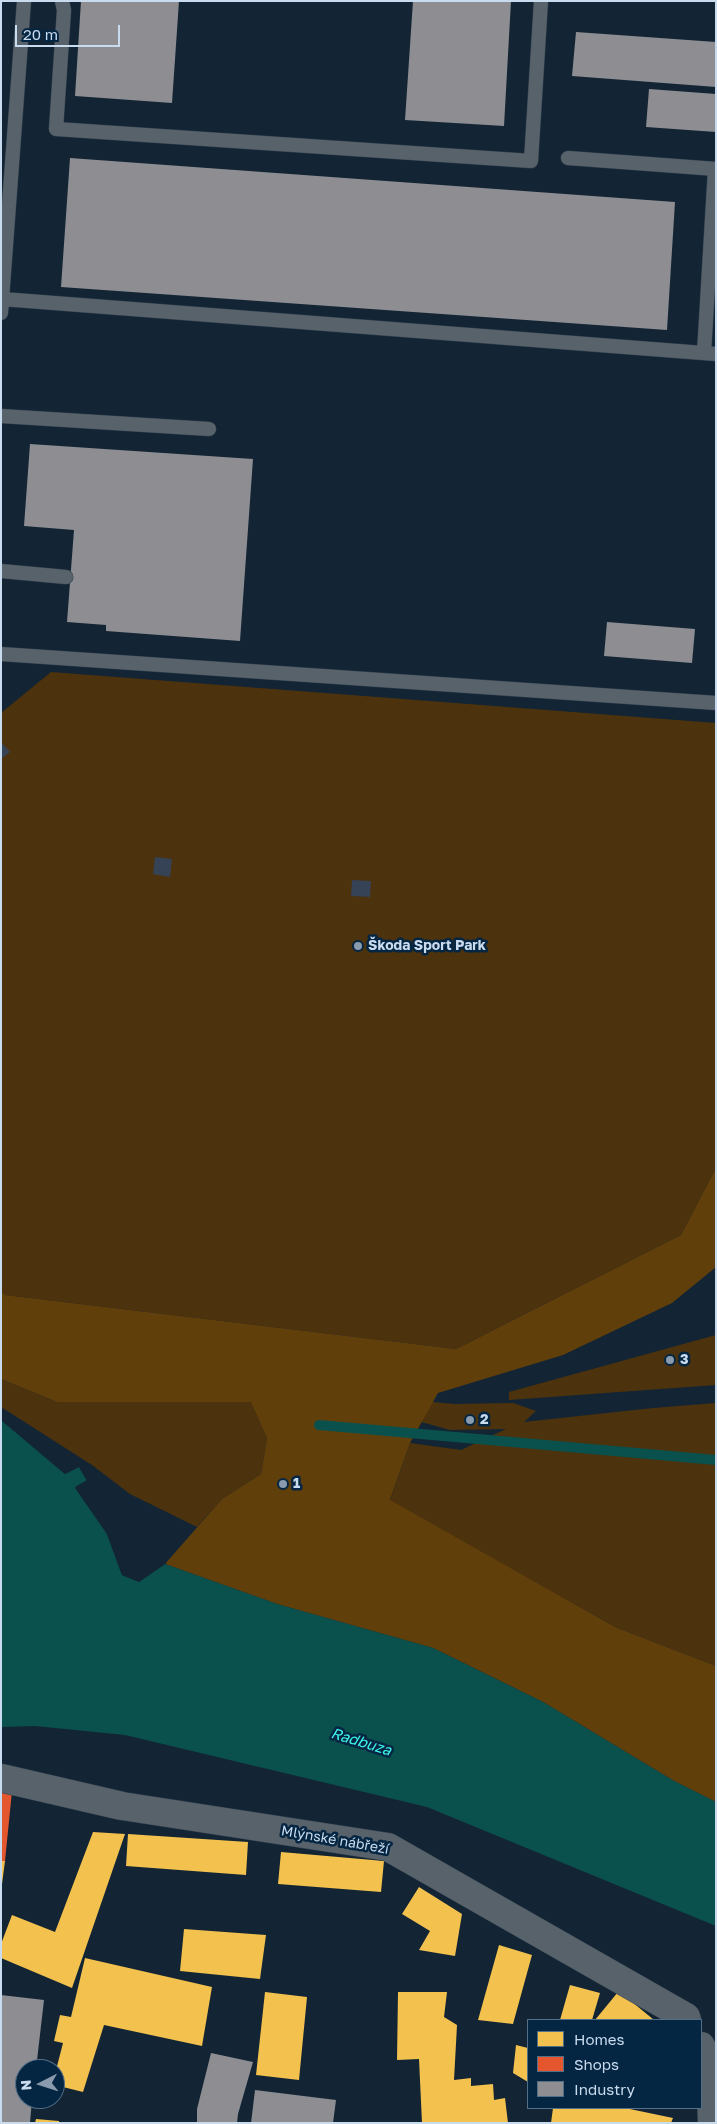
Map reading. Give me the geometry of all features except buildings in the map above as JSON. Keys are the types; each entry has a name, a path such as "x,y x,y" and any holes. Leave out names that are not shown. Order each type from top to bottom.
{"street":[{"name":"Mlýnské nábřeží","path":"1,1778 122,1806 388,1847 687,2019"},
{"path":"702,2048 710,2063 712,2123"}],"lane":[{"path":"24,1 2,306 710,354 715,169 568,158"},
{"path":"62,1 64,10 56,129 531,161 541,1"},
{"path":"1,416 209,429"},
{"path":"1,571 66,577"},
{"path":"1,654 716,703"}],"shaded area":[{"name":"Škoda Sport Park","path":"51,672 716,723 716,1168 681,1235 456,1349 5,1295 1,1291 1,713"},
{"path":"716,1168 716,1267 672,1303 563,1355 438,1393 410,1443 390,1500 615,1627 716,1666 716,1802 674,1781 543,1702 433,1648 277,1604 165,1564 222,1499 261,1474 267,1438 251,1402 57,1402 1,1379 1,1291 5,1295 456,1349 681,1235"},
{"name":"3","path":"716,1335 716,1385 509,1400 509,1392"},
{"path":"1,1379 57,1402 251,1401 267,1438 261,1474 222,1499 197,1527 130,1494 92,1465 1,1407"},
{"path":"351,1394 454,1404 513,1403 536,1411 524,1422 716,1403 716,1666 615,1627 390,1501 410,1443 461,1450 506,1429 450,1430 350,1402"}],"water":[{"name":"Radbuza","path":"1,1420 65,1474 79,1467 87,1481 75,1488 107,1534 122,1575 139,1582 165,1564 277,1604 433,1648 543,1702 674,1781 716,1802 716,1926 427,1807 125,1735 35,1726 1,1727"}],"pier":[{"path":"1,1418 66,1470 78,1464 81,1465 89,1481 78,1488 109,1533 124,1573 139,1579 164,1562 167,1562 139,1582 122,1575 107,1534 75,1487 87,1480 79,1467 65,1474 1,1420"}],"waterway":[{"path":"319,1425 716,1460"}],"place":[{"name":"Škoda Sport Park","path":"358,946"},
{"name":"3","path":"670,1360"},
{"name":"2","path":"470,1420"},
{"name":"1","path":"283,1484"}]}
